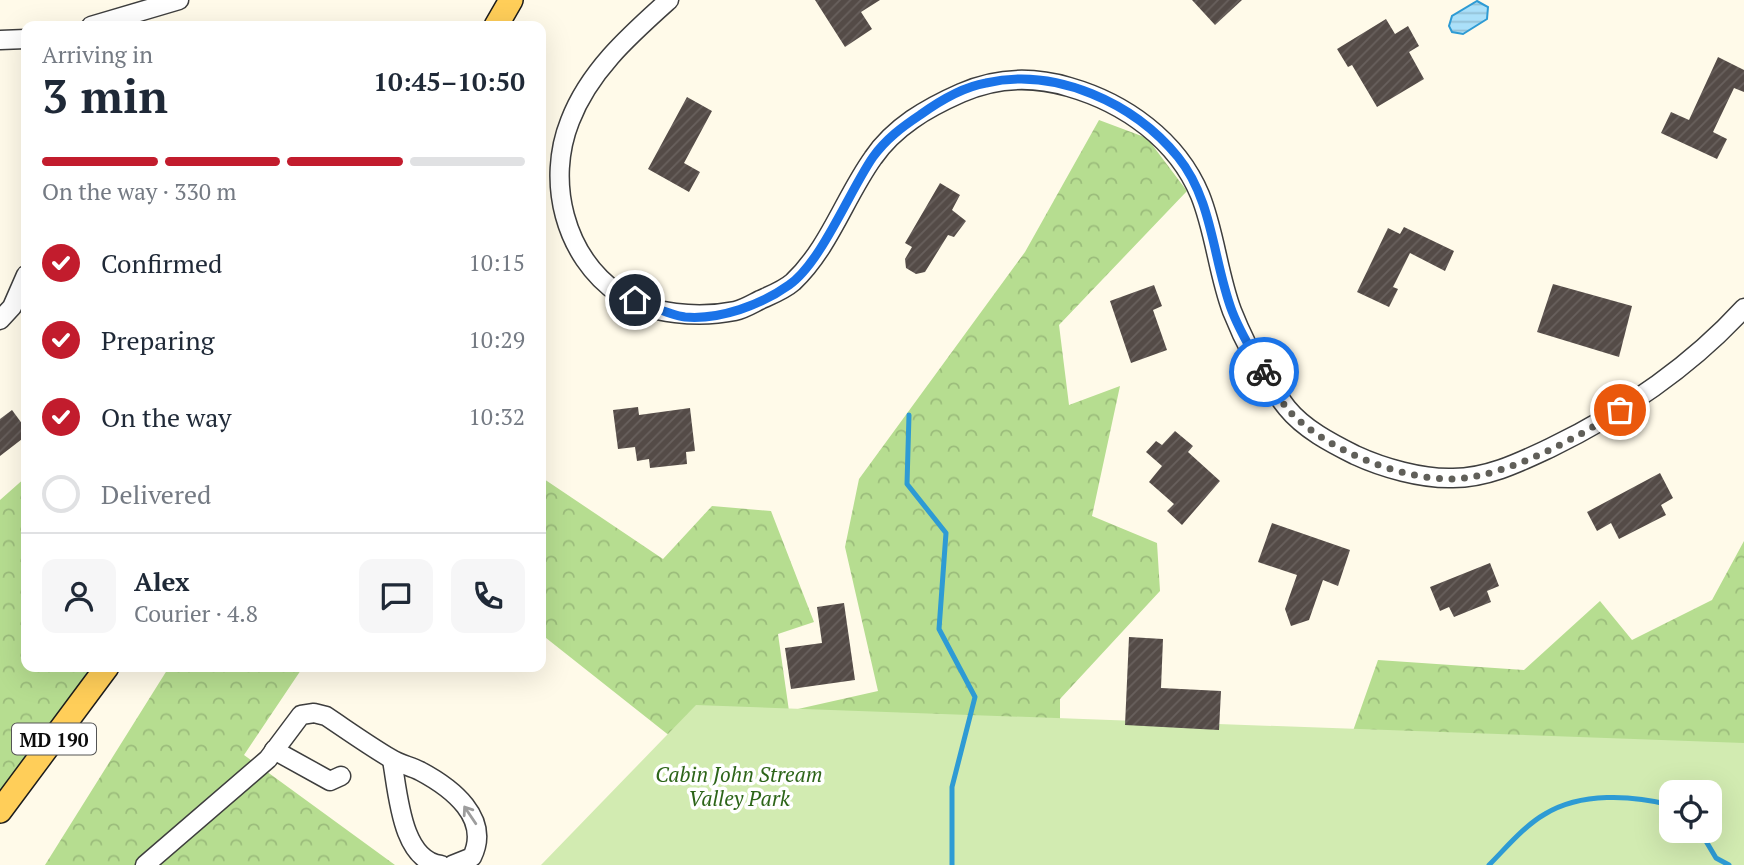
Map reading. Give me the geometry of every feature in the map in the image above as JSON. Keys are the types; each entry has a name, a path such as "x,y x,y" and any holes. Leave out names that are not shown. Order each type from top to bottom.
{"main road":[{"path":"499,21 511,0"},
{"name":"MD 190","path":"0,811 103,672"}],"street":[{"path":"108,21 179,0"},
{"path":"669,0 626,39 587,87 569,122 558,173 564,219 589,266 621,296 685,317 741,310 791,284 820,248 873,157 895,132 936,104 984,83 1021,78 1068,86 1113,103 1142,120 1179,159 1200,195 1231,310 1252,352 1289,410 1324,440 1367,461 1418,474 1454,479 1506,468 1610,417 1671,376 1744,308"},
{"path":"0,40 21,39"},
{"path":"0,320 12,307 21,286"},
{"path":"145,865 274,750 301,715 314,713 326,716 392,760 419,771 443,786 463,804 478,827 478,844 472,857 452,865"},
{"path":"274,750 330,781 341,776"},
{"path":"392,760 413,844 420,856 441,865"}],"green space":[{"path":"1099,120 1147,138 1187,191 1059,325 1069,405 1120,386 1092,516 1157,543 1160,591 1060,699 1060,731 1348,745 1378,660 1524,670 1600,601 1632,640 1712,600 1744,541 1744,865 685,748 546,638 546,480 663,559 712,506 771,511 814,622 778,634 789,711 878,691 845,547 859,479 1025,252"},
{"path":"21,481 21,672 103,672 0,811 0,500"},
{"path":"166,672 300,672 244,755 395,865 45,865"},
{"name":"Cabin John Stream Valley Park","path":"696,705 1744,743 1744,865 541,865"}],"water":[{"path":"1477,1 1488,7 1487,19 1463,34 1452,32 1449,26 1452,16"}],"building":[{"path":"815,0 880,0 861,12 872,29 845,47"},
{"path":"1192,0 1242,0 1215,25"},
{"path":"1386,19 1395,34 1408,26 1419,46 1409,52 1424,79 1377,107 1352,65 1348,67 1337,49"},
{"path":"1718,57 1744,70 1744,92 1734,88 1713,132 1727,139 1717,159 1661,133 1671,112 1689,120"},
{"path":"687,97 712,111 684,163 700,172 689,192 648,169"},
{"path":"940,183 960,195 952,210 966,221 954,237 948,235 925,272 916,274 906,268 905,259 912,247 905,243"},
{"path":"1404,227 1454,251 1445,271 1410,253 1393,287 1398,289 1389,307 1357,292 1388,228 1400,234"},
{"path":"1553,284 1632,306 1619,357 1537,332"},
{"path":"1154,285 1162,306 1153,310 1167,350 1131,363 1110,301"},
{"path":"638,407 639,415 690,408 695,451 686,452 687,464 650,468 649,459 637,461 635,447 618,449 613,410"},
{"path":"12,410 21,422 21,440 0,456 0,419"},
{"path":"1175,431 1193,446 1188,452 1220,481 1182,525 1167,511 1174,504 1149,482 1162,466 1146,452 1156,441 1162,445"},
{"path":"1660,473 1673,498 1661,505 1666,515 1619,539 1611,523 1597,531 1587,512"},
{"path":"1272,523 1350,550 1338,586 1323,580 1309,620 1291,626 1285,609 1297,575 1258,562"},
{"path":"1490,563 1499,586 1487,591 1491,602 1454,617 1449,607 1440,611 1430,587"},
{"path":"844,603 855,680 791,689 785,648 822,643 817,607"},
{"path":"1129,637 1163,639 1161,688 1221,691 1219,730 1125,725"}],"waterway":[{"path":"909,415 907,484 946,533 939,629 975,697 952,787 952,865"},
{"path":"1489,865 1530,825 1559,807 1574,802 1607,798 1659,803"},
{"path":"1707,843 1716,858 1729,865"}],"way so far":[{"path":"1264,372 1289,410 1324,440 1367,461 1418,474 1454,479 1506,468 1601,423 1620,410"}],"route":[{"path":"635,300 685,317 741,310 791,284 820,248 873,157 895,132 936,104 984,83 1021,78 1068,86 1113,103 1142,120 1179,159 1200,195 1231,310 1264,372"}]}
